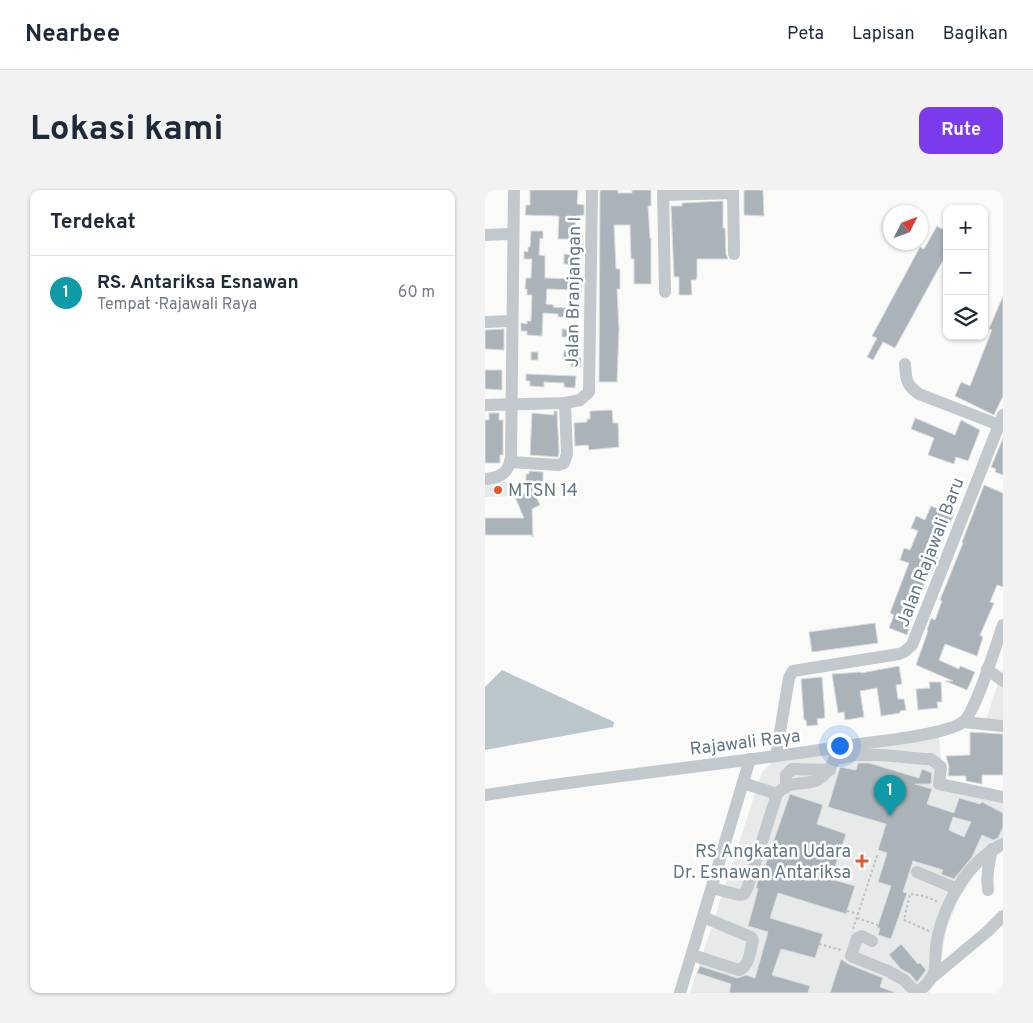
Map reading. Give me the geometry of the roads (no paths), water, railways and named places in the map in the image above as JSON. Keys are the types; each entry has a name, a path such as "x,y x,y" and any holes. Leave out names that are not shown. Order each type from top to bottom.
{"street":[{"path":"485,479 496,478 503,474 510,462 514,190"},
{"name":"Jalan Branjangan I","path":"565,403 580,400 588,395 590,389 592,190"},
{"path":"665,292 663,192 733,191 734,254"},
{"path":"485,234 513,234"},
{"path":"485,322 512,321"},
{"path":"905,364 907,382 919,394 1001,420"},
{"path":"485,405 565,403 567,454 564,463 559,465 510,462"},
{"name":"Jalan Rajawali Baru","path":"776,756 789,678 793,671 899,654 912,645 1001,420"},
{"path":"963,722 973,710 1003,625"},
{"path":"987,670 1003,681"},
{"path":"963,722 1003,726"},
{"name":"Rajawali Raya","path":"485,795 776,756 833,759 963,722"},
{"path":"743,784 781,790 822,778 833,759 855,755 882,755 931,760 941,767 939,784 1003,797"},
{"path":"680,993 750,759"},
{"path":"712,888 739,895 746,892 781,790"},
{"path":"934,976 937,939 947,908 957,889 982,857 998,846"},
{"path":"988,890 988,864 998,846"},
{"path":"917,872 957,889"},
{"path":"872,941 862,936 857,938 851,954 853,958 888,971 904,980 917,993 1003,916"},
{"path":"692,956 739,970 747,964 753,940 751,937 703,917"}],"place":[{"name":"MTSN 14","path":"498,490"},
{"name":"RS. Antariksa Esnawan","path":"890,816"},
{"name":"RS Angkatan Udara Dr. Esnawan Antariksa","path":"862,861"}]}
